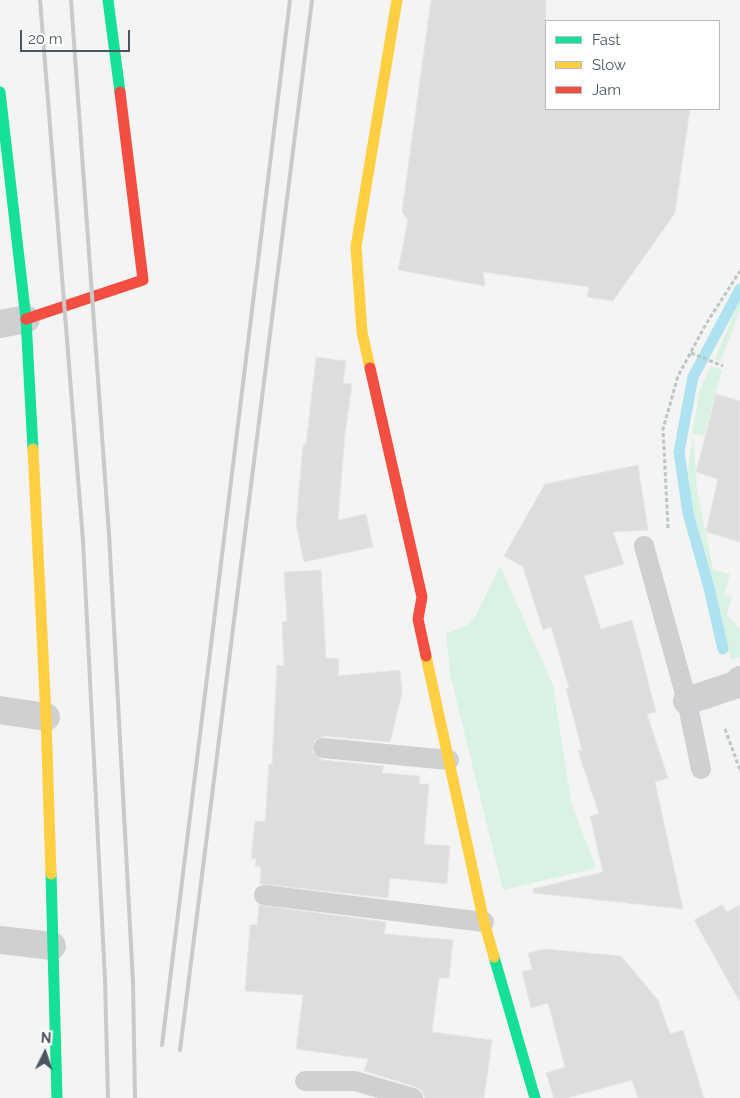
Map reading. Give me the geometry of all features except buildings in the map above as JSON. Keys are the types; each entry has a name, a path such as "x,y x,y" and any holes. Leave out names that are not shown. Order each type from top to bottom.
{"street":[{"path":"13,321 143,280 108,0"},
{"path":"397,0 356,247 362,332 422,597 418,619 484,922 535,1098"},
{"path":"0,92 13,321 46,717 57,1098"},
{"path":"687,701 738,684 740,680"},
{"path":"0,710 46,717"},
{"path":"0,940 52,946"}],"lane":[{"path":"644,546 687,701 701,769"},
{"path":"323,748 449,760"},
{"path":"264,895 484,922"},
{"path":"305,1081 355,1081 413,1098"}],"path":[{"path":"668,529 662,430 678,376 740,272"},
{"path":"692,353 723,366"}],"green space":[{"path":"740,299 740,311 720,362 715,359"},
{"path":"711,366 722,370 704,436 692,433 700,390"},
{"path":"693,435 697,490 713,570 730,574 724,595 732,596 727,615 740,629 740,657 731,660 690,498 688,467"},
{"path":"500,566 553,685 571,802 596,868 503,890 450,674 446,634 467,625 475,617"}],"waterway":[{"path":"723,649 709,588 688,513 679,452 693,377 740,289"}],"railway":[{"path":"40,0 83,541 105,980 108,1098"},
{"path":"71,0 109,534 133,982 135,1098"},
{"path":"162,1045 290,0"},
{"path":"180,1050 312,0"}],"traffic: fast":[{"path":"108,0 120,92"},
{"path":"0,92 26,319 33,449"},
{"path":"51,874 57,1098"},
{"path":"494,957 535,1098"}],"traffic: slow":[{"path":"370,368 362,332 356,247 397,0"},
{"path":"33,449 46,717 51,874"},
{"path":"426,656 484,922 494,957"}],"traffic: jam":[{"path":"26,319 143,280 120,92"},
{"path":"370,368 422,597 418,619 426,656"}]}
